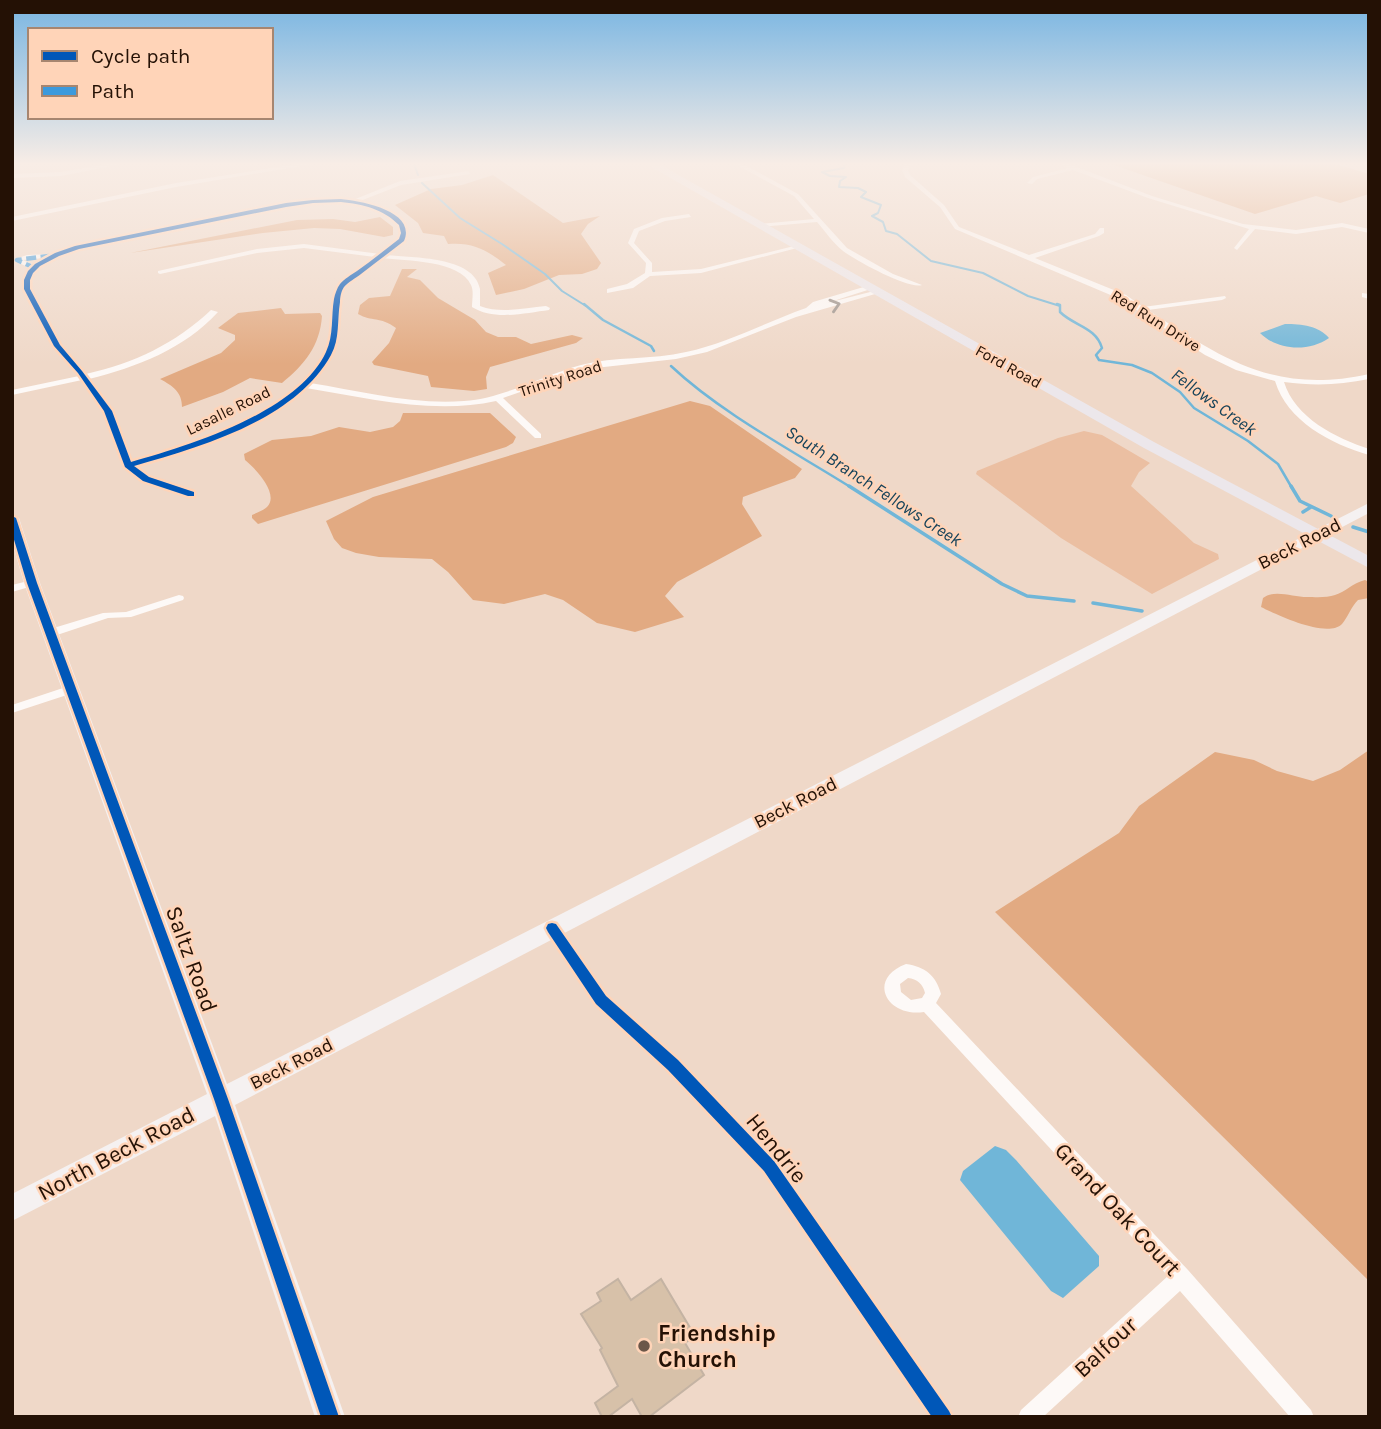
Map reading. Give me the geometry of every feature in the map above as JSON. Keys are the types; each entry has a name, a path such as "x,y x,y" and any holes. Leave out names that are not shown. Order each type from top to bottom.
{"main road":[{"name":"Ford Road","path":"768,231 1369,563"},
{"name":"Beck Road","path":"221,1099 1369,507"},
{"name":"Saltz Road","path":"12,518 33,583 221,1099 330,1417"},
{"name":"North Beck Road","path":"12,1208 221,1099"}],"street":[{"path":"36,268 17,260 56,255 107,240 154,231"},
{"path":"383,256 400,243 404,231"},
{"path":"640,231 632,236 631,243 649,263 648,274"},
{"path":"828,231 845,249 891,275 918,285"},
{"name":"Red Run Drive","path":"963,231 1109,290 1219,359 1247,371 1279,379"},
{"path":"1028,258 1097,235 1102,231"},
{"path":"1237,248 1251,231"},
{"path":"1277,231 1303,231"},
{"path":"610,291 629,285 648,274 682,275 794,245"},
{"path":"160,272 257,251 324,247 442,262 462,270 477,287 474,301 476,307 483,310 504,312 546,309"},
{"path":"56,255 36,268 25,283 57,346 108,411 128,465 146,479 191,494"},
{"name":"Lasalle Road","path":"128,465 193,446 223,434 276,405 305,384 329,354 336,327 338,292 342,285 383,256"},
{"name":"Trinity Road","path":"305,384 443,404 498,398 597,364 627,359 667,358 702,351 809,310 874,290"},
{"path":"1141,309 1222,298"},
{"path":"12,393 153,356 179,342 214,312"},
{"path":"1369,376 1330,383 1279,379 1283,397 1293,408 1332,437 1369,452"},
{"path":"498,398 538,436"},
{"path":"1354,448 1360,456 1369,460"},
{"path":"12,589 33,583"},
{"path":"51,633 107,615 127,615 179,598"},
{"path":"12,709 72,689"},
{"name":"Hendrie","path":"552,928 601,1000 673,1065 732,1124 769,1166 943,1417"},
{"name":"Grand Oak Court","path":"927,1004 1181,1277 1304,1417"},
{"name":"Balfour","path":"1028,1417 1181,1277"}],"shaded area":[{"path":"243,231 287,231 263,233 130,253"},
{"path":"349,231 393,231 393,235 384,237"},
{"path":"422,231 583,231 581,234 601,263 597,269 582,274 559,275 524,289 496,295 488,273 506,265 479,248 465,244 448,244 444,236"},
{"path":"402,269 417,269 407,277 420,280 438,298 475,320 486,332 498,337 516,337 531,344 572,335 583,338 576,343 490,367 486,377 487,389 474,391 431,387 428,376 374,365 372,362 389,343 396,328 358,314 360,305 369,298 390,296"},
{"path":"281,308 285,314 320,313 322,316 318,337 310,354 282,383 250,378 223,392 182,407 176,390 160,379 221,353 235,340 235,335 218,328 238,313"},
{"path":"690,401 710,406 802,469 795,478 743,497 742,504 762,536 677,582 665,596 684,617 635,632 597,623 563,600 545,594 504,604 473,600 448,572 432,559 379,557 342,548 334,539 326,521 373,497"},
{"path":"403,413 490,413 516,437 513,443 506,447 258,524 252,518 252,515 267,507 270,495 265,482 245,460 244,454 272,440 311,436 339,427 370,432 393,427 400,421"},
{"path":"1084,431 1102,435 1150,463 1139,472 1131,486 1194,543 1218,554 1219,559 1152,594 1061,538 976,474 977,471 1058,438"},
{"path":"1365,580 1369,582 1369,598 1358,600 1342,624 1335,628 1325,629 1302,624 1261,607 1263,598 1267,595 1328,597"},
{"path":"1369,750 1369,1281 995,912 1119,833 1139,806 1215,752 1254,760 1277,771 1313,781 1340,770"}],"water":[{"path":"1285,324 1310,326 1329,338 1312,346 1294,348 1276,343 1260,333"},
{"path":"995,1146 1006,1150 1016,1160 1099,1256 1099,1266 1063,1298 1051,1291 960,1180 963,1171"}],"building":[{"name":"Friendship Church","path":"618,1279 631,1300 661,1279 695,1336 685,1343 704,1375 649,1417 642,1417 632,1399 608,1417 602,1417 595,1403 618,1386 600,1350 602,1348 581,1314 601,1301 597,1293"}],"waterway":[{"name":"South Branch Fellows Creek","path":"480,231 545,274 562,291 586,306"},
{"name":"Fellows Creek","path":"886,231 897,234 931,261 983,273 1028,296 1060,306"},
{"name":"South Branch Fellows Creek","path":"584,304 603,320 651,346 654,351"},
{"name":"Fellows Creek","path":"1057,304 1060,306"},
{"name":"Fellows Creek","path":"1060,306 1060,312 1066,317 1095,335 1102,348 1096,355 1099,360 1132,365 1152,373 1180,392 1194,408 1248,441 1278,464 1292,488"},
{"name":"South Branch Fellows Creek","path":"671,366 735,416 852,488"},
{"name":"South Branch Fellows Creek","path":"849,486 1002,584 1027,596 1074,601"},
{"name":"Fellows Creek","path":"1291,486 1300,501 1331,516"},
{"name":"South Branch Fellows Creek","path":"1303,512 1311,507"},
{"name":"Fellows Creek","path":"1353,527 1369,532"},
{"name":"South Branch Fellows Creek","path":"1093,603 1142,611"}],"marked path":[{"path":"35,268 17,260 49,256"}],"cycle path":[{"path":"128,465 108,411 57,346 27,289 27,280 38,265 57,255 85,245 158,231"},
{"path":"128,465 241,426 295,394 315,374 329,353 342,285 402,240 404,231"},
{"path":"128,465 146,479 191,494"},
{"path":"12,518 32,583 221,1099 330,1417"},
{"path":"552,928 601,1000 673,1065 769,1166 943,1417"}],"place":[{"name":"Friendship Church","path":"644,1346"}]}
